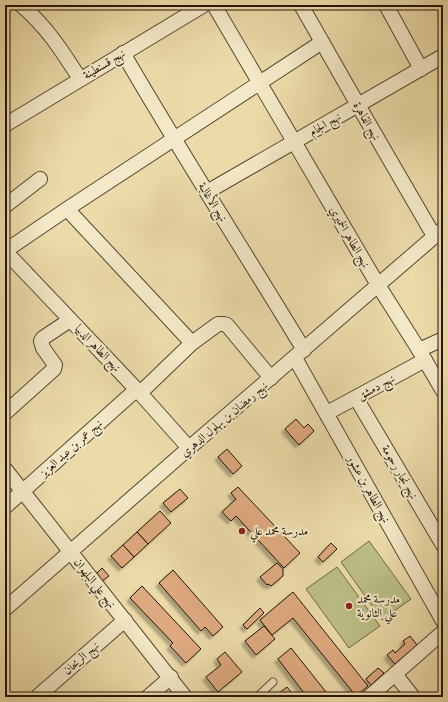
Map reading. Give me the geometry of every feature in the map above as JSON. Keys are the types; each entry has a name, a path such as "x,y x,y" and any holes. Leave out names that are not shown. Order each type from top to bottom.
{"street":[{"path":"21,5 49,32 80,79"},
{"name":"نهج قسنطينة","path":"5,125 204,5"},
{"name":"نهج الطاهر الخميري","path":"214,5 378,285 443,391"},
{"name":"نهج القاهرة","path":"301,5 358,105 439,233"},
{"path":"386,5 421,69"},
{"path":"5,251 67,208 322,42"},
{"name":"نهج الأغالبة","path":"123,53 173,139 207,192 300,354"},
{"name":"نهج الجام","path":"207,192 443,56"},
{"path":"5,206 40,179"},
{"path":"67,208 192,343"},
{"name":"نهج رمضان بن بهلول الدهري","path":"5,609 70,551 439,233"},
{"name":"نهج الطاهر الدبيا","path":"5,251 139,391 189,448"},
{"path":"5,413 54,369 55,365 43,348 41,341 42,338 70,320"},
{"name":"نهج عمر بن عبد العزيز","path":"5,507 192,343 218,324 224,324 271,378"},
{"name":"نهج دمشق","path":"326,413 356,398 422,355 443,339"},
{"name":"نهج الطاهر بن عشور","path":"300,354 326,413 443,622"},
{"name":"نهج نجار رحومة","path":"356,398 443,546"},
{"name":"نهج علي البلهوان","path":"5,469 185,697"},
{"name":"نهج الريحان","path":"37,697 125,620"},
{"path":"369,697 443,632"},
{"path":"394,674 413,697"},
{"path":"148,697 171,678"}],"lane":[{"path":"257,697 274,682"}],"green space":[{"path":"369,541 411,599 382,620 341,562"},
{"path":"337,567 380,626 349,648 306,589"}],"building":[{"path":"296,419 304,428 308,424 314,431 299,445 285,429"},
{"path":"227,449 242,466 233,474 218,457"},
{"path":"238,487 300,553 284,568 236,516 231,521 222,512 236,499 231,493"},
{"path":"180,489 188,498 171,512 163,503"},
{"path":"160,511 171,523 148,544 137,532"},
{"path":"137,532 148,544 134,557 123,545"},
{"path":"331,543 337,549 323,562 318,557"},
{"path":"123,545 134,557 122,568 111,556"},
{"path":"277,563 283,569 283,576 271,586 269,584 267,585 260,577"},
{"path":"102,568 109,576 102,581 97,573"},
{"path":"173,570 223,627 213,636 205,627 201,631 159,583"},
{"path":"142,586 201,649 186,663 170,646 173,643 130,598"},
{"path":"293,592 368,686 356,696 293,618 272,635 260,620"},
{"path":"260,608 264,613 247,629 243,625"},
{"path":"264,626 275,639 256,655 245,641"},
{"path":"410,636 417,645 395,664 387,655 393,650 395,653 405,644 403,641"},
{"path":"291,648 330,697 307,697 278,659"},
{"path":"225,652 242,672 218,692 206,677 221,665 217,659"},
{"path":"378,668 384,673 371,685 366,679"},
{"path":"287,687 295,697 274,697"}],"place":[{"name":"مدرسة محمد علي","path":"242,531"},
{"name":"مدرسة محمد علي الثانوية","path":"349,606"}]}
